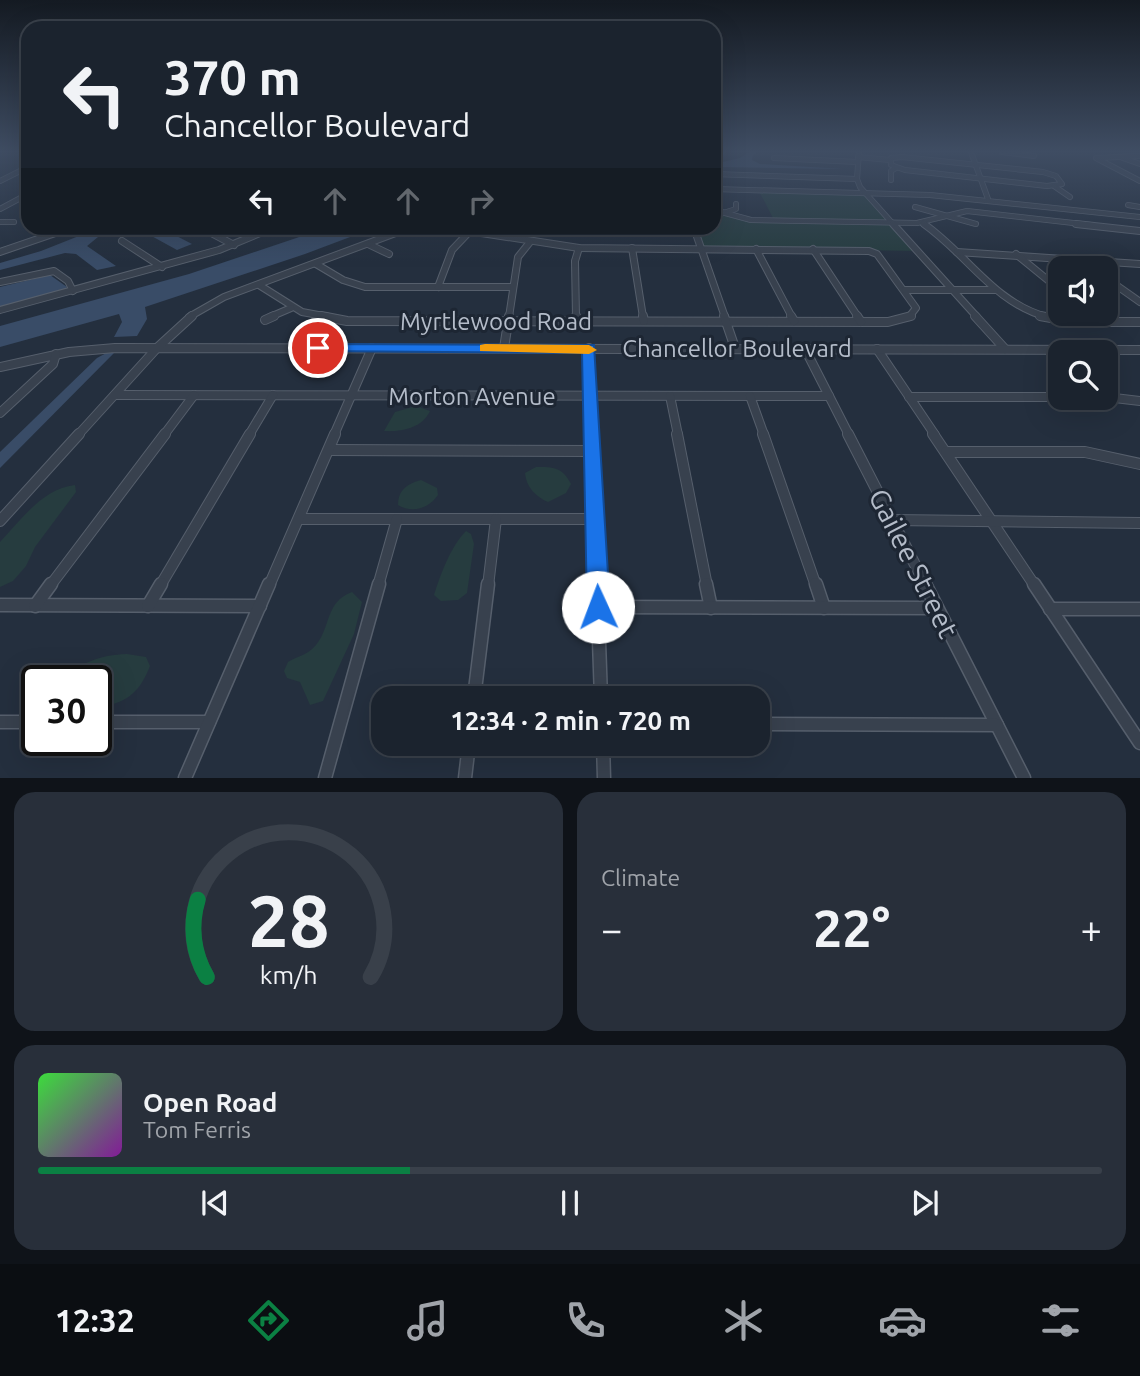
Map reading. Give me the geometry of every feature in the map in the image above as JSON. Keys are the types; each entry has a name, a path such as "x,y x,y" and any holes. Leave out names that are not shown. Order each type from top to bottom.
{"street":[{"path":"862,188 1005,349"},
{"path":"984,188 988,199"},
{"path":"1057,188 1070,197"},
{"path":"721,190 864,192 988,199 1140,217"},
{"path":"0,209 21,198"},
{"path":"722,213 737,208 736,204"},
{"path":"1128,205 1140,207"},
{"path":"915,207 976,224"},
{"path":"722,213 751,220 923,223 943,214 964,211 1140,231"},
{"path":"1028,217 1032,226"},
{"path":"0,222 14,222"},
{"path":"923,223 1013,305 1048,318"},
{"path":"0,252 50,235"},
{"path":"215,235 234,245"},
{"path":"0,310 162,267 234,245 256,235"},
{"path":"0,521 158,348 197,312 259,285 391,235"},
{"path":"438,287 450,253 466,235"},
{"path":"492,235 579,247 872,251 905,290 995,290"},
{"path":"696,235 736,348"},
{"path":"122,241 162,267"},
{"path":"503,348 519,255 530,242"},
{"path":"368,244 389,254"},
{"path":"576,321 575,261 579,247"},
{"path":"632,248 644,321"},
{"path":"756,248 794,321"},
{"path":"813,249 861,321"},
{"path":"957,253 1048,256"},
{"path":"1016,254 1048,280"},
{"path":"1118,262 1140,264"},
{"path":"316,264 357,285 513,287"},
{"path":"0,282 51,271 68,281 74,291"},
{"name":"Myrtlewood Road","path":"259,285 291,308 315,316 346,320 895,321 912,316 916,305 905,290"},
{"path":"1118,286 1140,302"},
{"path":"265,320 291,308"},
{"path":"1118,322 1140,322"},
{"name":"Chancellor Boulevard","path":"0,367 56,354 101,348 1140,350"},
{"path":"185,778 372,348"},
{"path":"589,348 601,686"},
{"name":"Gailee Street","path":"805,349 1024,778"},
{"path":"877,349 1140,743"},
{"path":"1128,350 1140,359"},
{"path":"0,413 53,364 56,354"},
{"name":"Morton Avenue","path":"115,395 829,396"},
{"path":"35,606 194,395"},
{"path":"148,606 273,395"},
{"path":"670,396 711,608"},
{"path":"750,396 824,608"},
{"path":"909,397 1048,397"},
{"path":"1118,398 1140,401"},
{"path":"328,450 593,451"},
{"path":"946,452 1085,452 1140,464"},
{"path":"299,519 595,519"},
{"path":"325,778 397,519"},
{"path":"475,686 496,519"},
{"path":"892,520 1140,523"},
{"path":"0,606 260,606"},
{"path":"598,607 937,608"},
{"path":"1051,609 1140,609"},
{"path":"0,722 21,722"},
{"path":"112,722 209,722"},
{"path":"770,724 997,725"},
{"path":"465,778 468,756"},
{"path":"603,756 604,778"}],"green space":[{"path":"759,191 863,193 888,222 774,220"},
{"path":"721,215 751,221 889,224 913,251 701,247 698,235 721,235"},
{"path":"416,406 430,411 417,425 404,430 384,431 395,412"},
{"path":"536,467 561,471 571,484 566,493 548,502 539,497 527,483 525,473"},
{"path":"421,480 437,488 438,495 434,500 415,509 398,505 404,488"},
{"path":"75,485 76,492 35,547 26,566 13,581 0,587 0,542 25,515 52,492"},
{"path":"466,531 471,534 474,544 467,593 458,600 441,601 434,595 439,579 451,553"},
{"path":"352,592 362,602 354,634 323,701 310,705 300,682 287,678 284,671 288,662 313,649 321,638 337,602"},
{"path":"127,654 146,657 150,666 141,684 130,696 112,704 112,665 83,665 108,656"}],"water":[{"path":"81,235 105,235 87,246 116,266 97,270 76,254 65,253 0,270 0,263"},
{"path":"150,235 175,235 192,244 177,250"},
{"path":"305,235 355,235 145,307 147,319 137,336 114,337 122,322 119,314 0,347 0,326 189,274"},
{"path":"50,275 67,287 62,292 0,307 0,287"},
{"path":"116,351 0,468 0,452 97,358"}],"slow traffic":[{"path":"485,348 589,350"}],"route":[{"path":"318,348 589,348 598,607"}]}
